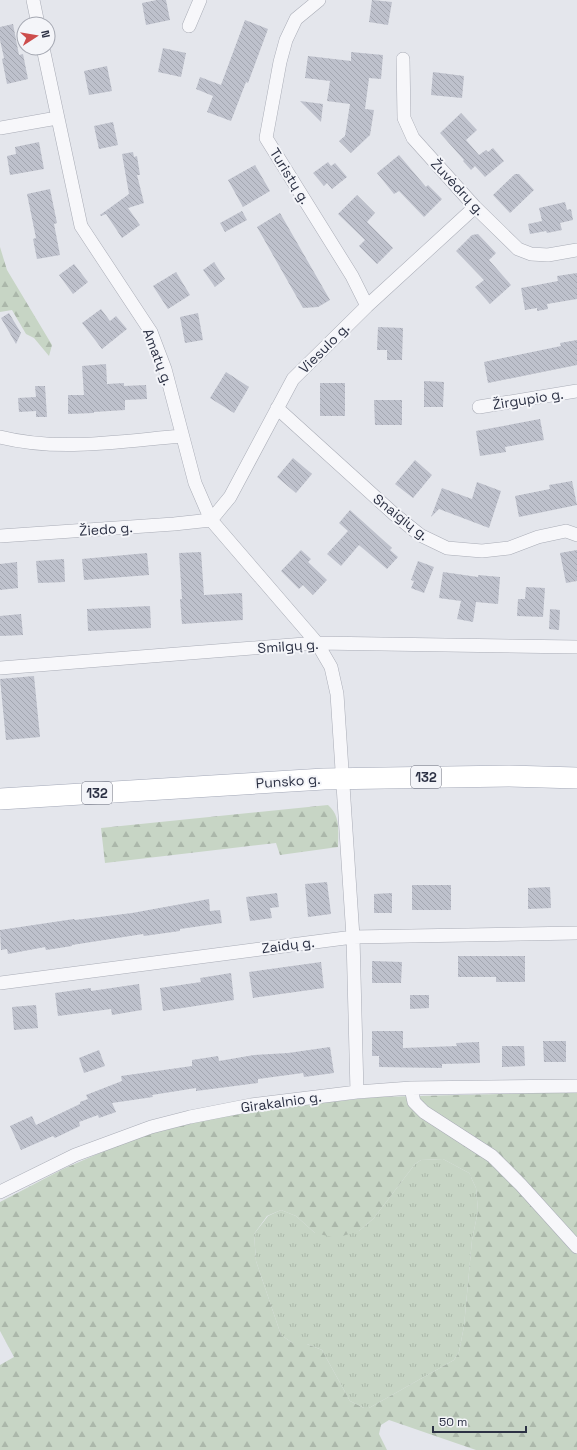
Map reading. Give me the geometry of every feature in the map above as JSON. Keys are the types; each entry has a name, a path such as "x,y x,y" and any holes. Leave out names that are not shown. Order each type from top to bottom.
{"main road":[{"name":"Punsko g.","path":"0,799 342,778 502,776 577,778"}],"street":[{"path":"33,0 36,16"},
{"path":"189,26 200,0"},
{"name":"Turistų g.","path":"319,0 296,19 286,40 280,62 266,138 352,276 367,306"},
{"name":"Amatų g.","path":"45,56 81,226 151,332 165,369 195,483 211,520 317,643 331,667 337,694 353,937 357,1092"},
{"name":"Žuvėdrų g.","path":"404,59 404,118 413,138 475,207 518,249 525,252 531,254 548,255 577,250"},
{"path":"0,128 57,118"},
{"name":"Viesulo g.","path":"211,520 230,496 293,379 367,306 475,207"},
{"name":"Žirgupio g.","path":"479,407 577,391"},
{"name":"Snaigių g.","path":"277,408 394,514 420,535 447,548 489,550 509,548 538,537 566,531 577,535"},
{"path":"0,437 20,442 61,445 182,436"},
{"name":"Žiedo g.","path":"0,536 211,520"},
{"name":"Smilgų g.","path":"0,668 317,643 577,647"},
{"name":"Zaidų g.","path":"0,983 353,937 577,933"},
{"name":"Girakalnio g.","path":"0,1192 75,1155 151,1127 190,1116 251,1106 357,1092 411,1088 577,1086"},
{"path":"411,1088 414,1102 424,1112 492,1156 521,1185 577,1247"}],"green space":[{"path":"0,247 7,270 52,345 49,356 34,338 26,334 12,310 0,312"},
{"path":"328,805 332,809 337,819 338,847 280,855 276,843 105,863 101,828"},
{"path":"577,1092 577,1450 476,1450 389,1420 381,1425 379,1434 387,1450 0,1450 0,1365 14,1357 0,1331 0,1202 63,1169 125,1142 182,1123 242,1111 377,1097","holes":["443,1159 469,1173 476,1188 478,1211 472,1240 464,1326 459,1352 454,1360 369,1408 364,1408 350,1401 322,1350 307,1344 294,1344 281,1335 256,1261 254,1234 267,1216 281,1210 296,1216 315,1233 336,1238 359,1231 374,1218 415,1164 421,1160"]},
{"path":"443,1159 469,1173 476,1188 478,1211 472,1240 464,1326 459,1352 454,1360 369,1408 364,1408 350,1401 322,1350 307,1344 294,1344 281,1335 256,1261 254,1234 268,1216 281,1210 296,1216 315,1233 359,1231 374,1218 415,1164 421,1160"}],"building":[{"path":"166,0 170,20 146,25 142,3"},
{"path":"372,0 392,2 388,25 369,22"},
{"path":"245,20 268,29 248,83 246,82 231,121 207,112 213,96 196,89 200,77 221,85"},
{"path":"13,24 16,40 16,56 23,56 28,79 7,84 2,59 4,58 0,40 0,27"},
{"path":"163,48 186,53 181,77 158,72"},
{"path":"351,52 383,55 381,79 369,78 365,109 374,110 370,135 351,153 339,141 345,136 350,104 327,101 330,81 305,78 308,56 351,61"},
{"path":"107,66 112,91 89,95 84,71"},
{"path":"433,72 464,76 462,98 431,95"},
{"path":"300,101 323,104 321,122"},
{"path":"461,113 477,130 466,140 479,155 486,150 488,152 493,148 504,161 485,177 475,166 471,170 440,133"},
{"path":"113,122 118,145 99,149 94,126"},
{"path":"39,142 44,169 10,175 7,156 16,154 15,147"},
{"path":"133,152 134,157 137,156 140,175 137,175 144,203 128,208 140,225 122,238 106,214 100,215 129,194 122,154"},
{"path":"399,155 426,187 428,185 442,199 424,217 399,191 394,194 377,173"},
{"path":"328,162 331,166 335,163 347,177 332,189 327,183 324,186 313,173"},
{"path":"255,165 270,191 243,207 228,180"},
{"path":"515,174 519,174 534,190 510,213 493,195"},
{"path":"50,189 57,223 54,224 60,255 37,259 33,239 36,238 27,194"},
{"path":"357,195 375,213 367,222 393,248 377,264 359,246 365,240 338,214"},
{"path":"565,202 567,210 571,209 573,220 560,223 562,230 530,234 528,224 542,221 539,208"},
{"path":"242,211 247,220 225,232 220,223"},
{"path":"280,213 330,300 318,307 303,308 257,227"},
{"path":"478,234 496,253 489,260 511,285 490,304 475,287 484,280 456,251 472,235"},
{"path":"214,262 225,279 215,287 203,270"},
{"path":"74,264 88,282 73,294 59,275"},
{"path":"176,272 190,295 168,309 153,286"},
{"path":"577,273 577,299 547,304 548,309 537,311 537,308 525,310 521,288 558,281 557,276"},
{"path":"101,309 110,321 116,316 127,329 102,349 82,323"},
{"path":"9,313 21,333 16,344 1,318"},
{"path":"198,313 203,340 185,343 180,317"},
{"path":"378,327 403,328 402,360 387,360 387,350 377,350"},
{"path":"577,340 577,365 488,383 484,362 561,346 560,343"},
{"path":"106,364 107,384 124,383 124,386 146,385 147,399 125,400 125,410 68,414 68,395 84,395 82,366"},
{"path":"226,372 249,387 234,413 210,398"},
{"path":"424,381 444,382 443,407 424,407"},
{"path":"320,383 345,383 345,416 320,416"},
{"path":"35,386 45,386 47,417 36,417 36,411 19,412 18,398 36,397"},
{"path":"374,400 402,400 402,425 375,425"},
{"path":"540,419 544,440 505,447 506,452 480,456 476,431"},
{"path":"293,458 312,474 296,493 277,477"},
{"path":"415,460 432,475 413,498 395,484"},
{"path":"572,481 577,505 519,517 515,496 550,489 549,485"},
{"path":"477,482 501,491 489,528 439,509 431,517 442,488 472,499"},
{"path":"350,510 392,548 390,550 398,557 387,569 359,545 341,566 327,554 348,531 339,523"},
{"path":"301,550 311,559 308,562 327,580 313,595 303,585 299,589 281,571"},
{"path":"577,550 577,581 566,583 560,553"},
{"path":"201,552 204,595 242,593 243,620 182,624 179,553"},
{"path":"147,553 149,575 84,580 82,559"},
{"path":"64,559 65,582 38,583 36,561"},
{"path":"418,561 434,567 424,593 411,588 414,581 411,580"},
{"path":"17,562 18,588 0,590 0,564"},
{"path":"443,572 478,577 478,575 500,577 498,604 476,602 473,622 457,619 461,601 439,598"},
{"path":"526,587 545,588 543,617 517,616 518,599 525,599"},
{"path":"150,606 151,628 88,631 87,609"},
{"path":"550,609 560,610 559,630 549,629"},
{"path":"21,614 23,635 0,636 0,616"},
{"path":"34,676 40,737 6,740 0,679"},
{"path":"327,882 331,914 308,917 305,884"},
{"path":"412,885 451,885 451,910 412,910"},
{"path":"550,887 551,908 528,909 528,888"},
{"path":"277,893 279,907 270,908 272,918 250,921 246,897"},
{"path":"392,893 392,913 374,913 374,894"},
{"path":"209,899 210,911 220,910 222,923 180,929 180,931 144,936 143,934 46,950 45,947 8,954 7,949 1,950 0,930 74,919 132,913"},
{"path":"458,956 525,956 525,982 496,982 496,977 458,977"},
{"path":"372,961 402,962 401,983 372,983"},
{"path":"321,962 324,988 253,998 249,972"},
{"path":"231,973 234,1000 163,1011 160,988 201,982 200,978"},
{"path":"139,984 142,1010 112,1015 111,1009 58,1016 55,993 91,988 91,991"},
{"path":"410,995 429,995 429,1008 410,1009"},
{"path":"36,1005 38,1028 14,1030 12,1007"},
{"path":"372,1031 403,1031 403,1048 457,1046 456,1043 479,1042 480,1063 442,1064 442,1068 379,1067 379,1056 372,1056"},
{"path":"543,1041 566,1041 566,1062 544,1062"},
{"path":"502,1046 524,1046 525,1066 502,1067"},
{"path":"330,1047 334,1073 304,1077 303,1073 258,1079 258,1083 196,1091 196,1088 152,1095 153,1097 112,1103 116,1112 99,1118 98,1115 79,1122 80,1126 55,1138 53,1136 21,1150 10,1126 32,1116 36,1125 80,1104 80,1102 88,1099 86,1095 122,1081 121,1076 192,1066 192,1060 218,1056 219,1061 254,1055 288,1053"},
{"path":"99,1050 105,1066 84,1073 79,1058"}]}
